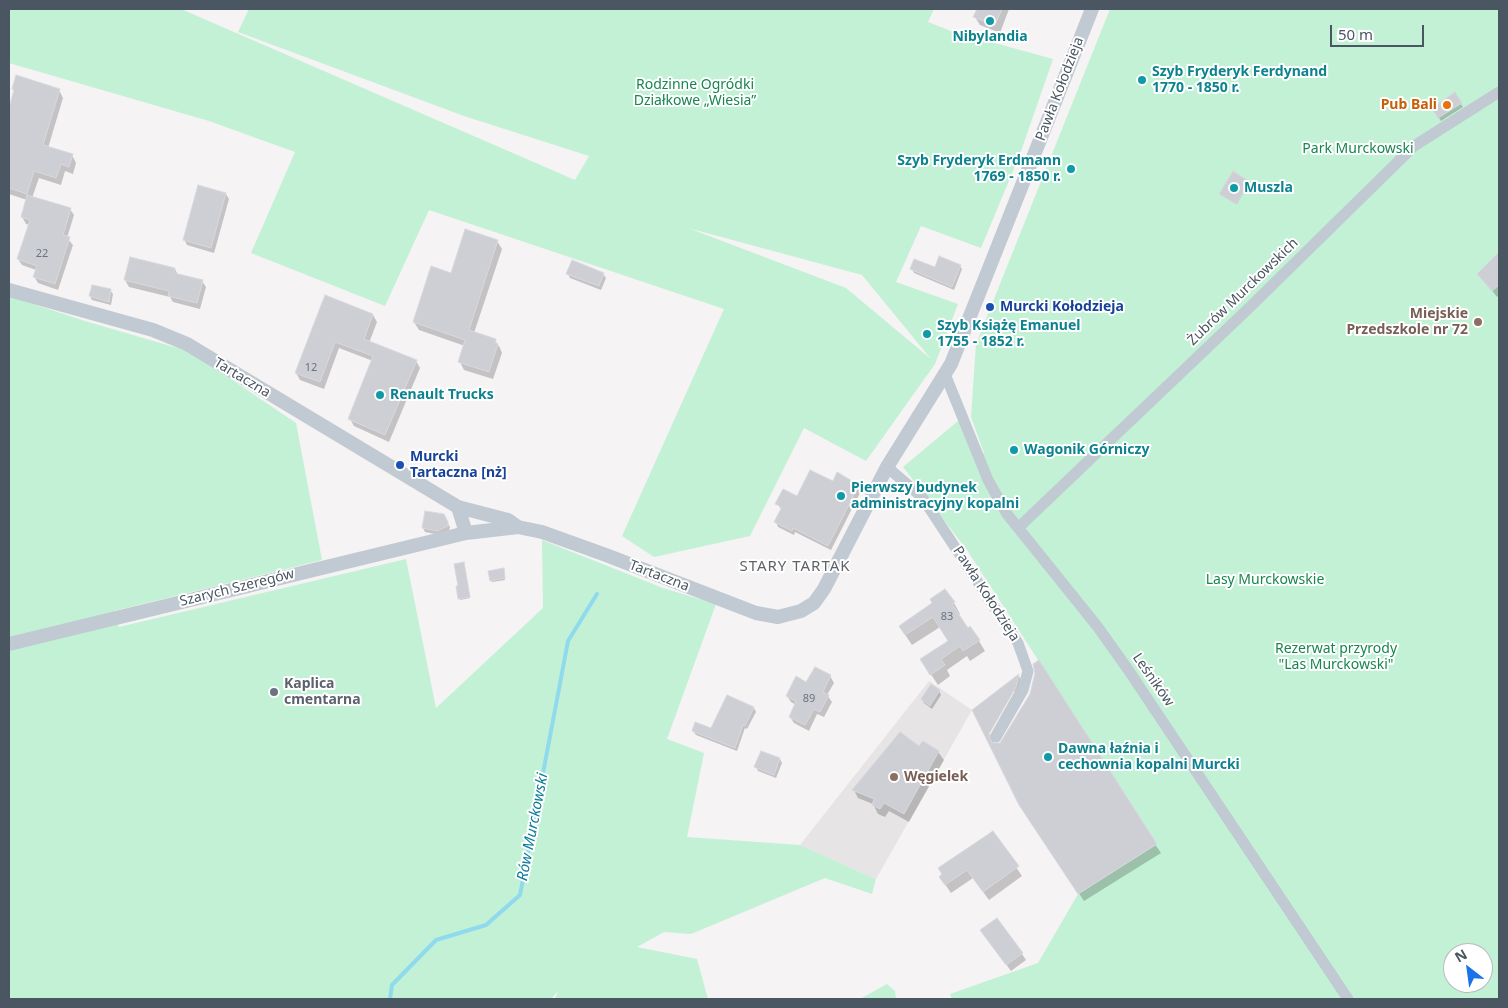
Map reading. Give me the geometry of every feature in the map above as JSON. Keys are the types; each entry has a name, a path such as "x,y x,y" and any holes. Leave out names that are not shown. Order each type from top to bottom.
{"street":[{"name":"Pawła Kołodzieja","path":"801,611 814,602 824,589 887,467 945,374 963,338 1092,9"},
{"name":"Żubrów Murckowskich","path":"1018,528 1250,307 1414,146 1499,92"},
{"name":"Tartaczna","path":"9,290 153,330 187,344 458,507 508,520 518,527"},
{"name":"Leśników","path":"945,374 988,480 1007,514 1097,626 1127,668 1348,999"},
{"name":"Pawła Kołodzieja","path":"887,467 922,497 1018,643 1028,671 1022,690 996,737"},
{"path":"458,507 466,533"},
{"name":"Tartaczna","path":"466,533 518,527 542,532 756,614 778,617 801,611"},
{"name":"Szarych Szeregów","path":"9,644 466,533"}],"shaded area":[{"name":"Węgielek","path":"929,681 972,710 876,879 800,845"}],"green space":[{"name":"Rodzinne Ogródki Działkowe „Wiesia”","path":"9,9 181,9 575,180 589,156 464,116 238,32 249,9 934,9 928,22 951,31 1053,59 1020,154 981,248 921,226 896,282 958,304 935,364 866,461 804,428 750,536 654,557 622,536 724,309 429,210 385,306 251,253 295,152 209,121 9,63","holes":["688,228 862,275 931,359 846,288"]},
{"name":"Lasy Murckowskie","path":"1110,9 1499,9 1499,999 952,999 950,994 1038,963 1078,894 1157,844 967,550 903,467 958,421 981,454 984,453 971,417 976,344"},
{"path":"9,296 85,321 191,352 296,423 322,560 114,611 119,627 406,559 436,708 543,608 542,540 663,588 716,604 667,739 704,753 687,837 800,845 876,879 872,894 825,878 691,934 664,932 637,947 697,959 708,999 555,999 558,991 551,999 9,999"},
{"path":"887,984 895,991 896,999 860,999"}],"building":[{"name":"Nibylandia","path":"977,9 1002,9 995,25 973,17"},
{"path":"16,75 60,89 43,145 73,154 69,167 61,164 56,178 34,171 27,194 9,188 9,108"},
{"name":"Pub Bali","path":"1455,92 1462,103 1438,118 1432,108"},
{"name":"Muszla","path":"1233,171 1250,182 1236,204 1219,194"},
{"path":"198,185 226,193 211,248 183,240"},
{"path":"27,195 71,208 63,235 70,237 55,284 33,277 37,266 17,259 30,220 21,217"},
{"path":"465,229 498,240 469,330 496,339 495,343 498,344 489,372 458,362 465,340 413,322 431,266 451,273"},
{"path":"1499,252 1499,285 1492,291 1477,274"},
{"path":"939,256 961,265 952,287 910,269 914,259 935,267"},
{"path":"130,257 175,268 174,273 203,280 197,303 168,296 169,291 124,280"},
{"path":"572,260 604,273 599,286 566,274"},
{"path":"92,285 111,289 109,302 89,296"},
{"path":"325,295 373,314 364,339 417,360 385,435 348,419 373,356 335,342 320,382 295,373"},
{"path":"810,470 833,481 837,472 859,485 828,546 793,528 792,531 774,522 782,507 775,504 783,489 797,496"},
{"path":"425,511 444,514 448,526 437,531 422,528"},
{"path":"464,562 470,597 458,599 454,564"},
{"path":"504,568 505,578 490,581 488,571"},
{"path":"945,589 955,602 952,604 968,628 970,626 980,640 963,651 960,646 941,659 945,665 930,675 920,659 948,641 933,617 905,635 899,626 932,603 930,599"},
{"name":"Dawna łaźnia i cechownia kopalni Murcki","path":"1039,660 1157,844 1078,894 1019,805 972,710 1019,674 1016,687 989,734 992,743 1000,743 1030,694 1035,673 1033,664"},
{"path":"815,667 831,675 823,692 829,695 820,712 814,709 805,725 789,717 796,701 786,696 796,676 806,682"},
{"path":"931,684 940,690 930,706 921,699"},
{"path":"727,695 754,707 745,726 743,725 735,748 692,731 695,722 711,728"},
{"path":"900,732 919,746 923,741 939,751 904,814 884,803 880,809 872,805 874,799 852,790"},
{"path":"761,751 780,758 774,775 754,767"},
{"path":"993,831 1019,866 983,892 967,870 945,885 939,877 942,874 938,868"},
{"path":"997,918 1023,953 1006,965 980,930"}],"waterway":[{"name":"Rów Murckowski","path":"390,999 392,985 436,940 486,925 520,895 568,641 597,594"}],"place":[{"name":"Nibylandia","path":"990,21"},
{"name":"Szyb Fryderyk Ferdynand 1770 - 1850 r.","path":"1142,80"},
{"name":"Pub Bali","path":"1447,105"},
{"name":"Szyb Fryderyk Erdmann 1769 - 1850 r.","path":"1071,169"},
{"name":"Muszla","path":"1234,188"},
{"name":"Murcki Kołodzieja","path":"990,307"},
{"name":"Miejskie Przedszkole nr 72","path":"1478,322"},
{"name":"Szyb Książę Emanuel 1755 - 1852 r.","path":"927,334"},
{"name":"Renault Trucks","path":"380,395"},
{"name":"Wagonik Górniczy","path":"1014,450"},
{"name":"Murcki Tartaczna [nż]","path":"400,465"},
{"name":"Pierwszy budynek administracyjny kopalni","path":"841,496"},
{"name":"Kaplica cmentarna","path":"274,692"},
{"name":"Dawna łaźnia i cechownia kopalni Murcki","path":"1048,757"},
{"name":"Węgielek","path":"894,777"}],"district":[{"name":"STARY TARTAK","path":"795,567"}],"park label":[{"name":"Park Murckowski","path":"1358,149"},
{"name":"Rezerwat przyrody \"Las Murckowski\"","path":"1336,658"}]}
